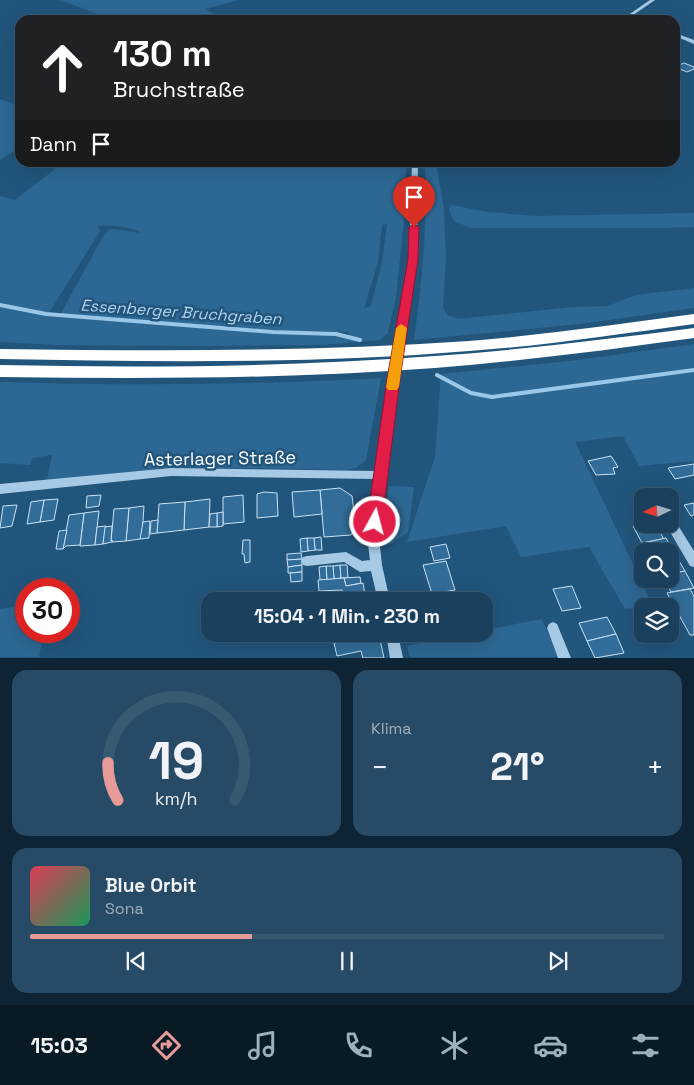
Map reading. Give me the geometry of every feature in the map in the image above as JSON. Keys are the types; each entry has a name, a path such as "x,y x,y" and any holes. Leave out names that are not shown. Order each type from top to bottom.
{"highway":[{"path":"0,354 235,355 467,346 560,337 694,319"},
{"path":"0,371 101,374 317,370 529,355 694,334"},
{"path":"0,347 22,348 44,355"}],"street":[{"path":"631,15 653,0"},
{"path":"680,36 694,42"},
{"path":"382,592 376,565 373,537 400,334 413,259 415,167"},
{"name":"Asterlager Straße","path":"0,490 171,472 380,476"},
{"path":"677,533 694,562"},
{"path":"307,561 346,558 360,567 376,565"},
{"path":"553,628 565,658"},
{"path":"394,642 397,658"}],"shaded area":[{"path":"61,0 238,0 206,9 216,15 99,15"},
{"path":"0,99 15,104 15,150 0,160"},
{"path":"58,167 406,167 404,220 396,297 388,333 380,340 321,345 56,345 0,342 0,196 15,200","holes":["387,224 382,262 371,306 364,308 378,262 382,225","98,226 131,229 141,233 111,229 105,233 60,315 275,330 348,332 349,335 269,333 47,316 100,231"]},
{"path":"425,167 437,167 444,210 446,259 443,307 447,315 458,319 573,307 608,306 636,295 694,288 694,308 580,324 414,340 424,252"},
{"path":"451,205 488,212 536,216 694,213 694,227 471,228 454,221 449,210"},
{"path":"694,344 694,461 639,466 623,436 575,442 634,566 634,588 644,588 649,598 634,598 634,608 625,609 589,547 521,557 506,526 407,542 435,457 441,374 570,361"},
{"path":"381,378 366,460 356,468 345,470 170,468 47,480 52,455 32,458 30,465 0,463 0,382 190,384"},
{"path":"389,486 414,487 408,532 391,544 383,545 384,525"},
{"path":"15,607 15,643 42,643 39,657 0,657 0,609"},
{"path":"542,619 558,657 410,657 407,646 426,642 493,642 493,628"}],"building":[{"path":"684,63 694,67 694,69 687,72 680,69 680,65"},
{"path":"611,456 618,467 613,468 615,474 596,475 588,461"},
{"path":"694,464 694,475 675,479 668,468"},
{"path":"340,488 352,496 356,529 351,535 324,537 320,490"},
{"path":"320,490 322,514 294,517 292,492"},
{"path":"264,492 277,493 278,516 257,518 257,494"},
{"path":"101,495 99,506 86,508 87,496"},
{"path":"243,495 244,522 223,524 223,497"},
{"path":"58,499 54,520 40,522 44,500"},
{"path":"210,499 209,527 184,530 185,502"},
{"path":"44,500 40,522 27,524 31,502"},
{"path":"185,502 184,530 157,533 159,504"},
{"path":"694,503 694,515 691,516 684,505"},
{"path":"17,505 12,526 0,528 3,506"},
{"path":"144,506 142,537 126,541 129,508"},
{"path":"129,508 126,541 112,542 114,509"},
{"path":"99,511 95,545 80,546 84,513"},
{"path":"223,512 223,526 217,527 217,513"},
{"path":"84,513 80,545 66,546 63,549 69,515"},
{"path":"217,513 217,527 209,527 210,514"},
{"path":"158,520 157,533 150,534 151,521"},
{"path":"150,521 149,538 140,539 143,522"},
{"path":"106,526 103,544 95,545 97,527"},
{"path":"112,526 112,542 103,544 105,527"},
{"path":"67,530 63,549 56,549 59,531"},
{"path":"637,533 661,533 664,538 642,543"},
{"path":"321,537 322,550 315,550 314,538"},
{"path":"307,538 314,538 315,550 308,551"},
{"path":"307,538 308,551 301,552 300,539"},
{"path":"666,538 669,543 644,543"},
{"path":"243,540 250,540 250,562 245,563 244,554 242,554"},
{"path":"446,544 450,558 434,561 430,547"},
{"path":"301,553 302,559 287,560 287,554"},
{"path":"302,559 302,565 288,567 287,560"},
{"path":"446,561 455,590 431,592 423,565"},
{"path":"679,561 685,571 679,572"},
{"path":"302,565 302,572 288,573 288,567"},
{"path":"340,565 341,578 334,579 333,566"},
{"path":"340,565 347,565 348,578 341,578"},
{"path":"326,566 333,566 334,579 327,580"},
{"path":"326,566 327,580 320,580 319,567"},
{"path":"685,571 694,588 671,592 669,588 679,588 679,572"},
{"path":"302,572 302,581 291,582 290,573"},
{"path":"360,577 361,583 346,586 344,578"},
{"path":"344,578 346,586 363,583 364,592 342,592 342,590 319,591 318,580"},
{"path":"572,586 581,608 562,611 553,589"},
{"path":"690,589 694,596 694,635 690,635 679,615 679,598 670,598 667,593"},
{"path":"607,617 616,634 587,641 579,623"},
{"path":"616,634 624,653 595,658 587,641"},
{"path":"381,642 384,658 363,658 361,651 337,656 334,643"}],"waterway":[{"name":"Essenberger Bruchgraben","path":"0,305 46,314 273,332 336,334 360,340"},
{"name":"Essenberger Bruchgraben","path":"437,375 471,393 492,397 694,370"}],"slow traffic":[{"path":"392,387 401,328"}],"route":[{"path":"375,522 401,330 413,259 414,227"}]}
